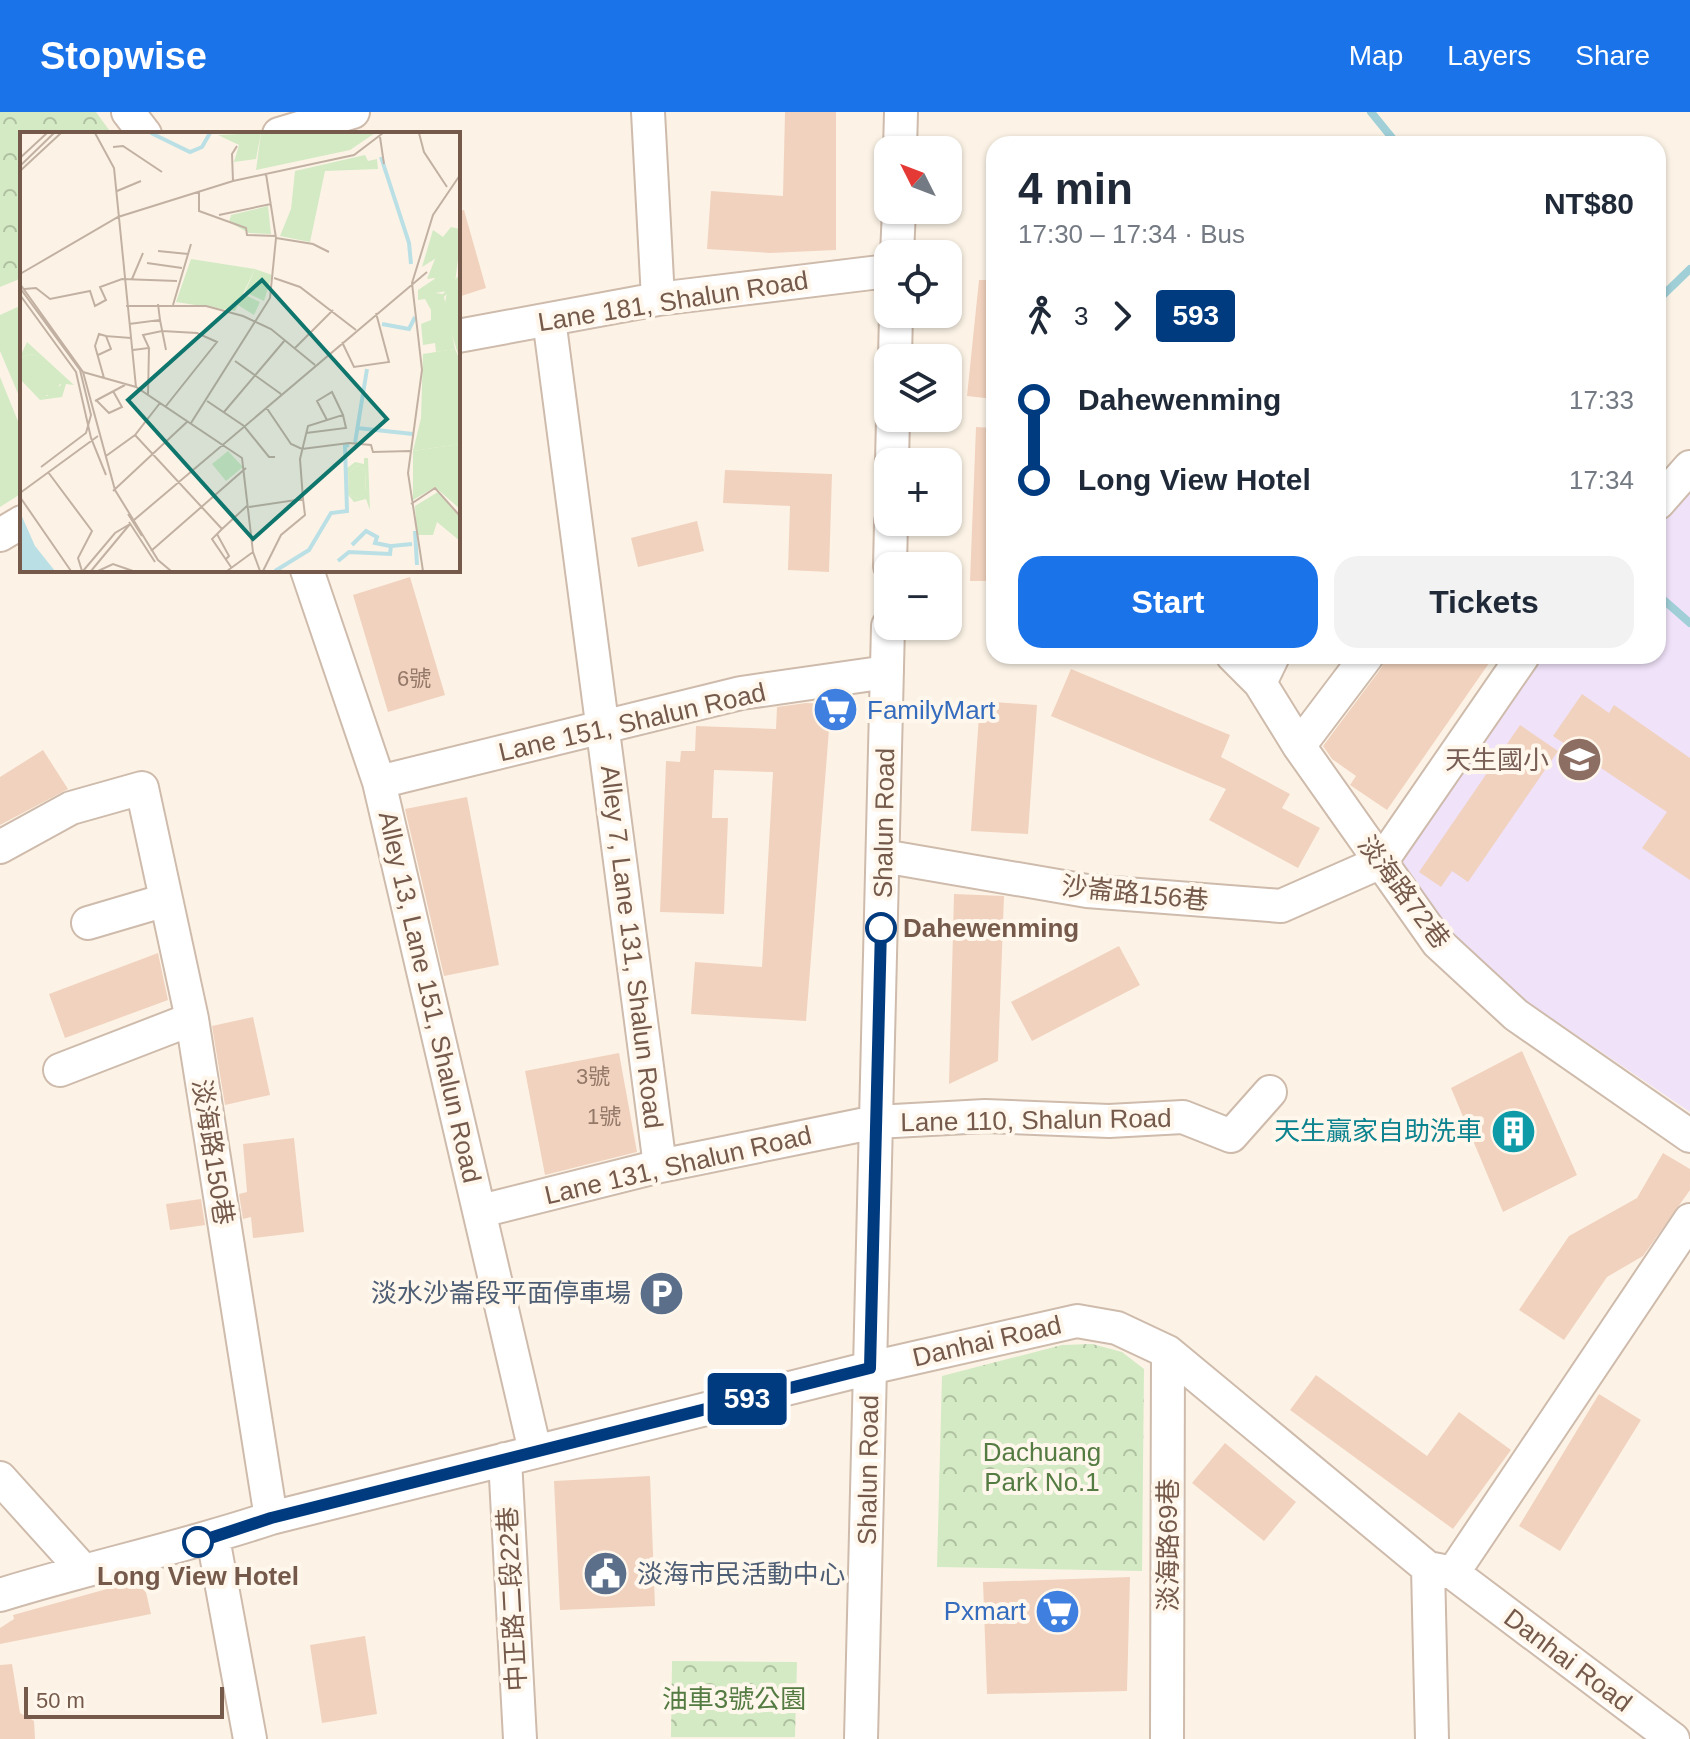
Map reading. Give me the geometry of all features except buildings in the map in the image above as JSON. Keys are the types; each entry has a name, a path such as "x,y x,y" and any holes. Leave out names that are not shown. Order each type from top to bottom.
{"street":[{"path":"128,112 143,132"},
{"path":"286,132 353,112"},
{"path":"648,112 658,299"},
{"path":"900,136 901,112"},
{"name":"Lane 181, Shalun Road","path":"460,336 658,299 874,273"},
{"name":"Alley 7, Lane 131, Shalun Road","path":"549,319 605,727 660,1166"},
{"path":"1666,494 1690,467"},
{"path":"0,535 20,523"},
{"path":"308,572 379,782"},
{"name":"Shalun Road","path":"861,1739 888,640"},
{"path":"1299,746 1361,664"},
{"path":"1381,862 1517,664"},
{"name":"淡海路72巷","path":"1267,670 1299,746 1438,943 1516,1015 1690,1136"},
{"name":"Lane 151, Shalun Road","path":"379,782 741,693 887,672"},
{"name":"Alley 13, Lane 151, Shalun Road","path":"379,782 481,1211 520,1455"},
{"name":"淡海路150巷","path":"0,847 71,808 142,788 192,1019 271,1518"},
{"name":"沙崙路156巷","path":"883,856 1087,891 1281,906 1381,862"},
{"path":"88,923 166,900"},
{"path":"60,1070 192,1019"},
{"name":"Lane 110, Shalun Road","path":"876,1122 985,1116 1109,1121 1183,1117 1231,1136 1270,1092"},
{"name":"Lane 131, Shalun Road","path":"481,1211 660,1166 876,1122"},
{"path":"1432,1739 1441,1570 1690,1220"},
{"name":"Danhai Road","path":"0,1595 83,1570 213,1538 271,1518 870,1368 1077,1321 1117,1328 1168,1352 1441,1570 1673,1739"},
{"name":"淡海路69巷","path":"1167,1739 1168,1352"},
{"name":"中正路二段22巷","path":"520,1455 520,1739"},
{"path":"0,1478 83,1570"},
{"path":"213,1538 250,1739"}],"shaded area":[{"name":"天生國小","path":"1690,481 1690,1112 1466,960 1399,865 1535,664 1666,664 1666,508"}],"green space":[{"path":"0,112 96,112 111,132 20,132 20,279 0,287"},
{"path":"20,306 20,398 0,351 0,315"},
{"path":"0,377 20,426 20,494 0,507"},
{"name":"Dachuang Park No.1","path":"1092,1344 1122,1352 1144,1369 1142,1571 937,1567 942,1376 1062,1345"},
{"name":"油車3號公園","path":"672,1661 797,1662 795,1737 671,1737"}],"waterway":[{"path":"1371,112 1390,136"},
{"path":"1666,292 1690,269"},
{"path":"1666,602 1690,623"}],"bus line":[{"name":"593","path":"198,1542 271,1518 870,1368 881,928"}],"place":[{"name":"FamilyMart","path":"836,710"},
{"name":"天生國小","path":"1580,760"},
{"name":"Dahewenming","path":"881,928"},
{"name":"天生贏家自助洗車","path":"1513,1131"},
{"name":"淡水沙崙段平面停車場","path":"662,1293"},
{"name":"Long View Hotel","path":"198,1542"},
{"name":"淡海市民活動中心","path":"606,1574"},
{"name":"Pxmart","path":"1057,1611"}]}
